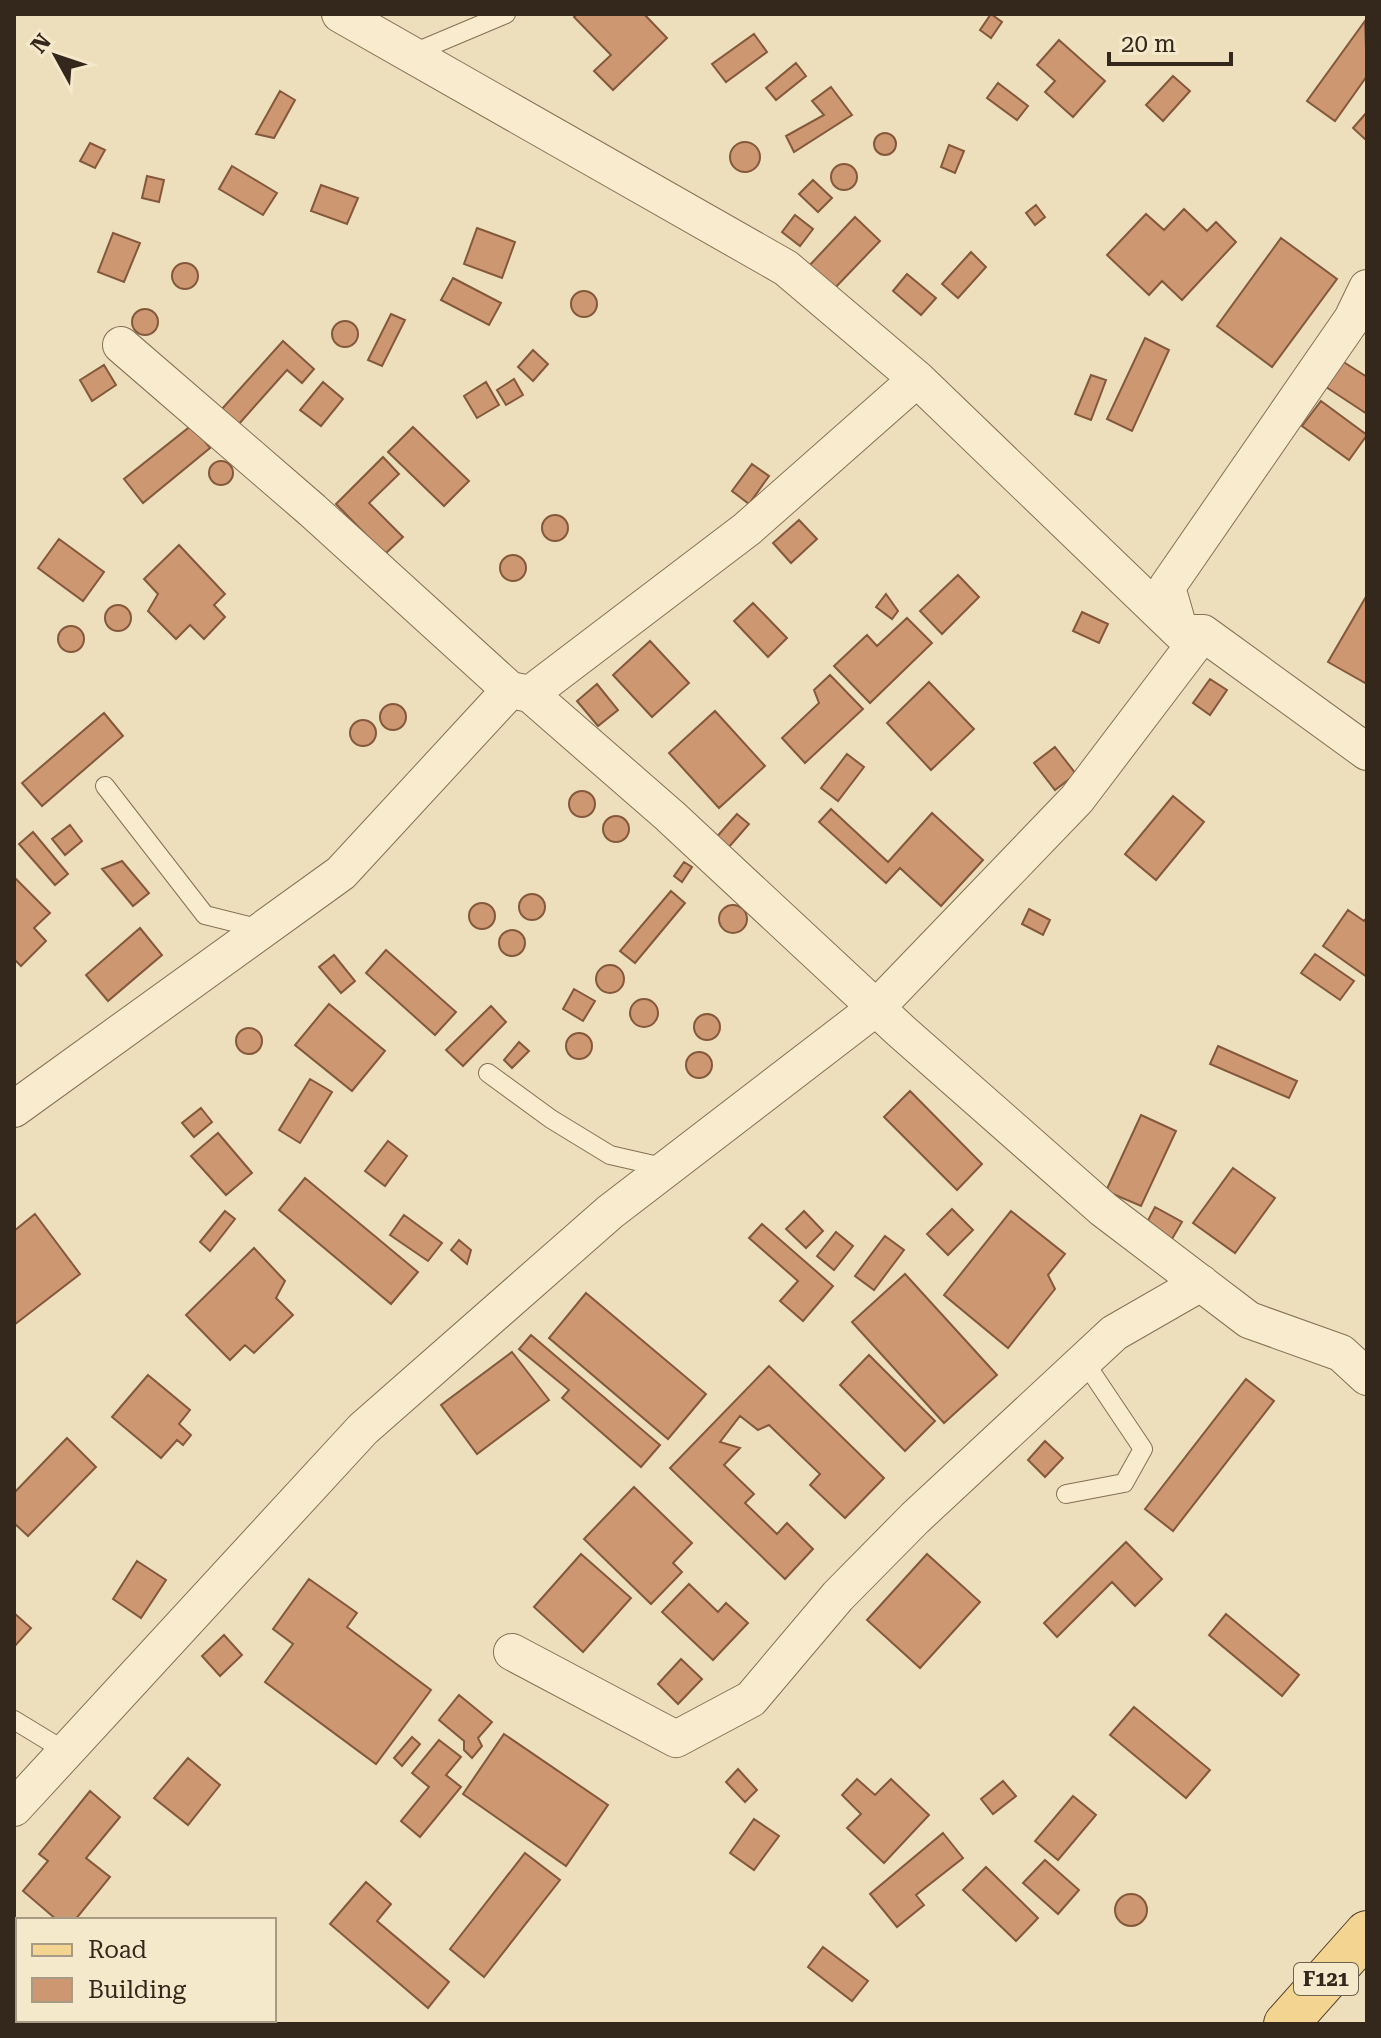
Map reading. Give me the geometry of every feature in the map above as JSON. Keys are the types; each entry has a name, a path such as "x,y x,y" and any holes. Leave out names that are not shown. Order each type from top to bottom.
{"main road":[{"name":"F121","path":"1286,2024 1367,1933"}],"street":[{"path":"340,14 786,268 917,379 1192,633 1367,752"},
{"path":"1192,633 1167,587 1352,319 1367,288"},
{"path":"121,345 520,692 1103,1209 1249,1320 1341,1353 1367,1377"},
{"path":"14,1109 341,873 520,692 747,529 917,379"},
{"path":"14,1808 72,1755 363,1429 610,1212 877,1007 1077,799 1192,633"},
{"path":"512,1652 676,1739 751,1699 838,1596 915,1518 1114,1333 1201,1283"}],"lane":[{"path":"411,54 506,14"},
{"path":"105,786 205,915 262,929"},
{"path":"488,1073 551,1119 610,1155 667,1168"},
{"path":"1066,1494 1124,1483 1143,1449 1084,1361"},
{"path":"14,1720 72,1755"}],"building":[{"path":"577,14 644,14 667,38 613,90 594,71 611,55 574,17"},
{"path":"991,14 1002,22 991,38 980,30"},
{"path":"1365,21 1367,76 1335,121 1307,101"},
{"path":"754,34 767,52 726,82 712,64"},
{"path":"1059,40 1105,81 1073,117 1045,92 1055,81 1037,65"},
{"path":"796,63 806,76 776,100 766,88"},
{"path":"1173,76 1190,91 1163,121 1146,105"},
{"path":"998,83 1028,106 1017,120 987,98"},
{"path":"831,87 852,115 794,152 786,136 824,115 812,101"},
{"path":"280,91 295,100 274,138 256,134"},
{"path":"1367,112 1367,141 1353,128"},
{"path":"885,133 893,136 896,144 893,152 885,155 877,152 874,144 877,136"},
{"path":"745,142 751,143 759,151 759,163 751,171 745,172 739,171 731,163 730,157 731,151 739,143"},
{"path":"90,143 105,150 95,168 80,161"},
{"path":"949,145 964,151 955,173 941,167"},
{"path":"844,164 853,168 857,177 853,186 844,190 835,186 831,177 835,168"},
{"path":"232,166 277,193 263,215 219,189"},
{"path":"147,176 164,180 159,202 142,198"},
{"path":"813,180 832,198 818,212 799,194"},
{"path":"321,185 358,198 347,224 311,211"},
{"path":"1036,205 1045,217 1035,225 1026,213"},
{"path":"1184,209 1207,231 1216,222 1236,242 1182,300 1162,281 1149,295 1107,255 1146,214 1164,230"},
{"path":"795,215 813,229 800,246 782,232"},
{"path":"855,217 880,241 832,291 807,268"},
{"path":"477,228 515,242 502,278 464,264"},
{"path":"113,233 140,243 124,282 98,272"},
{"path":"1281,238 1337,279 1272,367 1217,326"},
{"path":"971,252 986,267 958,298 942,284"},
{"path":"185,263 194,267 198,276 194,285 185,289 176,285 172,276 176,267"},
{"path":"907,274 936,298 921,315 893,291"},
{"path":"453,278 501,303 489,325 441,300"},
{"path":"584,291 593,295 597,304 593,313 584,317 575,313 571,304 575,295"},
{"path":"145,309 154,313 158,322 154,331 145,335 136,331 132,322 136,313"},
{"path":"391,314 405,320 382,366 368,360"},
{"path":"345,321 354,325 358,334 354,343 345,347 336,343 332,334 336,325"},
{"path":"1145,338 1169,350 1132,431 1107,419"},
{"path":"283,341 314,369 302,383 287,370 238,425 221,410"},
{"path":"533,350 548,364 533,381 518,367"},
{"path":"1342,361 1367,377 1367,414 1326,387"},
{"path":"104,365 116,385 92,401 80,380"},
{"path":"1091,375 1106,380 1091,420 1075,414"},
{"path":"514,379 523,395 506,405 497,390"},
{"path":"323,382 343,399 321,426 300,410"},
{"path":"486,382 499,405 477,418 464,396"},
{"path":"1321,401 1367,435 1349,460 1302,426"},
{"path":"192,425 210,448 143,503 124,479"},
{"path":"413,427 469,481 444,506 388,452"},
{"path":"383,457 399,474 369,503 403,537 385,554 336,504"},
{"path":"221,461 230,464 233,473 230,482 221,485 212,482 209,473 212,464"},
{"path":"752,464 769,476 749,504 732,491"},
{"path":"555,515 564,519 568,528 564,537 555,541 546,537 542,528 546,519"},
{"path":"799,520 817,539 791,563 773,543"},
{"path":"59,539 104,572 83,601 38,568"},
{"path":"179,545 225,594 214,605 225,617 204,639 190,625 176,639 148,611 158,594 144,579"},
{"path":"513,555 522,559 526,568 522,577 513,581 504,577 500,568 504,559"},
{"path":"958,575 979,597 942,634 920,611"},
{"path":"886,594 898,611 892,619 876,607"},
{"path":"1367,595 1367,684 1328,662"},
{"path":"753,603 787,638 768,657 734,621"},
{"path":"118,605 127,609 131,618 127,627 118,631 109,627 105,618 109,609"},
{"path":"1082,612 1108,624 1099,643 1073,631"},
{"path":"907,618 932,643 870,703 834,666 867,635 877,646"},
{"path":"71,626 80,630 84,639 80,648 71,652 62,648 58,639 62,630"},
{"path":"650,641 689,683 652,717 613,675"},
{"path":"830,675 863,709 805,763 782,738 819,703 814,690"},
{"path":"1210,679 1227,690 1210,715 1193,703"},
{"path":"929,682 974,729 931,770 887,723"},
{"path":"597,684 618,710 598,726 577,701"},
{"path":"393,704 402,708 406,717 402,726 393,730 384,726 380,717 384,708"},
{"path":"715,711 765,766 719,808 669,753"},
{"path":"104,713 123,736 42,806 22,783"},
{"path":"363,720 372,724 376,733 372,742 363,746 354,742 350,733 354,724"},
{"path":"1055,747 1076,774 1055,790 1034,763"},
{"path":"847,754 864,767 838,801 821,788"},
{"path":"582,791 591,795 595,804 591,813 582,817 573,813 569,804 573,795"},
{"path":"1173,796 1204,822 1156,880 1125,854"},
{"path":"831,809 888,862 932,813 983,860 941,906 900,868 886,883 819,822"},
{"path":"737,814 749,824 729,847 714,840"},
{"path":"616,816 625,820 629,829 625,838 616,842 607,838 603,829 607,820"},
{"path":"70,825 82,841 65,855 52,839"},
{"path":"33,832 68,874 55,885 19,844"},
{"path":"122,861 149,893 133,906 102,869"},
{"path":"684,862 692,867 682,882 674,876"},
{"path":"14,877 50,913 34,928 46,941 21,966 14,959"},
{"path":"671,891 685,903 635,963 620,951"},
{"path":"532,894 541,898 545,907 541,916 532,920 523,916 519,907 523,898"},
{"path":"482,903 491,907 495,916 491,925 482,929 473,925 469,916 473,907"},
{"path":"733,905 743,909 747,919 743,929 733,933 723,929 719,919 723,909"},
{"path":"1029,909 1050,920 1043,935 1022,924"},
{"path":"1348,910 1364,921 1367,917 1367,977 1323,946"},
{"path":"140,928 162,955 108,1001 86,975"},
{"path":"512,930 521,934 525,943 521,952 512,956 503,952 499,943 503,934"},
{"path":"386,950 456,1012 435,1035 366,973"},
{"path":"1315,954 1354,981 1340,1000 1301,973"},
{"path":"334,955 355,981 341,993 319,967"},
{"path":"610,965 620,969 624,979 620,989 610,993 600,989 596,979 600,969"},
{"path":"574,989 595,1001 583,1021 563,1009"},
{"path":"644,999 654,1003 658,1013 654,1023 644,1027 634,1023 630,1013 634,1003"},
{"path":"329,1004 385,1051 352,1091 295,1045"},
{"path":"491,1006 506,1022 463,1066 446,1050"},
{"path":"707,1014 716,1018 720,1027 716,1036 707,1040 698,1036 694,1027 698,1018"},
{"path":"249,1028 258,1032 262,1041 258,1050 249,1054 240,1050 236,1041 240,1032"},
{"path":"579,1033 588,1037 592,1046 588,1055 579,1059 570,1055 566,1046 570,1037"},
{"path":"519,1042 529,1051 512,1068 504,1060"},
{"path":"1218,1046 1297,1081 1289,1098 1210,1064"},
{"path":"699,1052 708,1056 712,1065 708,1074 699,1078 690,1074 686,1065 690,1056"},
{"path":"310,1079 332,1092 300,1143 279,1130"},
{"path":"910,1091 982,1164 957,1190 884,1117"},
{"path":"201,1108 212,1122 194,1137 182,1123"},
{"path":"1141,1115 1176,1131 1141,1206 1106,1191"},
{"path":"218,1133 252,1173 226,1195 191,1156"},
{"path":"388,1141 407,1156 385,1186 365,1171"},
{"path":"1233,1168 1275,1198 1235,1253 1193,1223"},
{"path":"305,1178 418,1272 391,1304 279,1210"},
{"path":"1155,1207 1182,1222 1172,1239 1146,1224"},
{"path":"952,1209 973,1230 948,1255 927,1234"},
{"path":"225,1211 235,1219 210,1251 200,1242"},
{"path":"804,1211 823,1231 806,1248 786,1229"},
{"path":"1011,1211 1065,1254 1048,1275 1055,1289 1008,1348 944,1295"},
{"path":"35,1214 80,1274 14,1325 14,1231"},
{"path":"404,1215 442,1243 428,1261 390,1235"},
{"path":"762,1224 833,1286 803,1321 780,1301 798,1281 749,1238"},
{"path":"836,1232 853,1246 834,1270 817,1256"},
{"path":"885,1236 904,1250 874,1290 855,1276"},
{"path":"459,1240 471,1250 467,1264 451,1250"},
{"path":"254,1248 285,1281 276,1298 293,1315 254,1353 245,1345 230,1360 186,1315"},
{"path":"905,1274 997,1375 944,1423 852,1322"},
{"path":"586,1293 706,1394 668,1439 549,1338"},
{"path":"531,1335 660,1445 641,1467 562,1398 569,1390 519,1349"},
{"path":"512,1352 549,1400 477,1454 441,1405"},
{"path":"869,1355 935,1421 905,1451 840,1385"},
{"path":"769,1366 884,1478 845,1518 810,1485 820,1474 769,1425 758,1430 740,1416 720,1442 740,1448 724,1465 754,1494 745,1503 777,1534 787,1523 813,1549 785,1579 670,1468"},
{"path":"148,1375 190,1410 179,1424 191,1435 183,1445 177,1440 161,1458 112,1417"},
{"path":"1246,1379 1274,1401 1173,1531 1145,1509"},
{"path":"67,1438 96,1467 28,1536 14,1523 14,1493"},
{"path":"1045,1441 1063,1458 1045,1477 1028,1460"},
{"path":"634,1487 692,1543 673,1563 682,1572 651,1604 584,1539"},
{"path":"1126,1542 1162,1579 1135,1606 1112,1582 1057,1637 1044,1623"},
{"path":"581,1554 631,1598 583,1652 534,1607"},
{"path":"927,1554 980,1602 920,1668 867,1620"},
{"path":"137,1561 166,1580 141,1618 113,1599"},
{"path":"309,1579 357,1613 347,1627 431,1690 376,1764 265,1682 293,1644 273,1629"},
{"path":"689,1584 718,1612 726,1603 748,1623 713,1660 662,1612"},
{"path":"14,1613 31,1628 14,1647"},
{"path":"1226,1614 1299,1675 1282,1696 1209,1635"},
{"path":"224,1635 242,1655 220,1676 202,1656"},
{"path":"681,1659 702,1679 678,1704 658,1684"},
{"path":"459,1695 492,1722 478,1738 482,1746 472,1758 464,1750 464,1741 439,1720"},
{"path":"1134,1707 1210,1770 1186,1798 1110,1735"},
{"path":"504,1734 608,1805 566,1866 463,1794"},
{"path":"412,1737 420,1744 402,1766 394,1758"},
{"path":"439,1740 461,1757 446,1775 461,1787 420,1837 401,1821 429,1787 412,1773"},
{"path":"188,1758 220,1785 188,1825 154,1798"},
{"path":"738,1769 757,1790 745,1802 726,1782"},
{"path":"857,1779 875,1795 891,1779 929,1815 884,1863 847,1828 861,1814 842,1795"},
{"path":"1003,1781 1016,1796 993,1814 981,1799"},
{"path":"90,1791 120,1817 86,1858 110,1877 77,1918 55,1918 23,1891 48,1861 39,1854"},
{"path":"1073,1796 1096,1815 1058,1860 1035,1841"},
{"path":"754,1819 779,1836 754,1870 730,1853"},
{"path":"943,1833 963,1858 916,1895 924,1905 897,1927 870,1894"},
{"path":"525,1853 560,1880 484,1977 450,1949"},
{"path":"1045,1860 1079,1890 1058,1914 1023,1883"},
{"path":"986,1867 1038,1918 1016,1941 963,1890"},
{"path":"366,1882 391,1904 377,1921 449,1982 428,2008 330,1924"},
{"path":"1131,1894 1142,1899 1147,1910 1142,1921 1131,1926 1120,1921 1115,1910 1120,1899"},
{"path":"823,1947 868,1981 852,2001 808,1967"}]}
